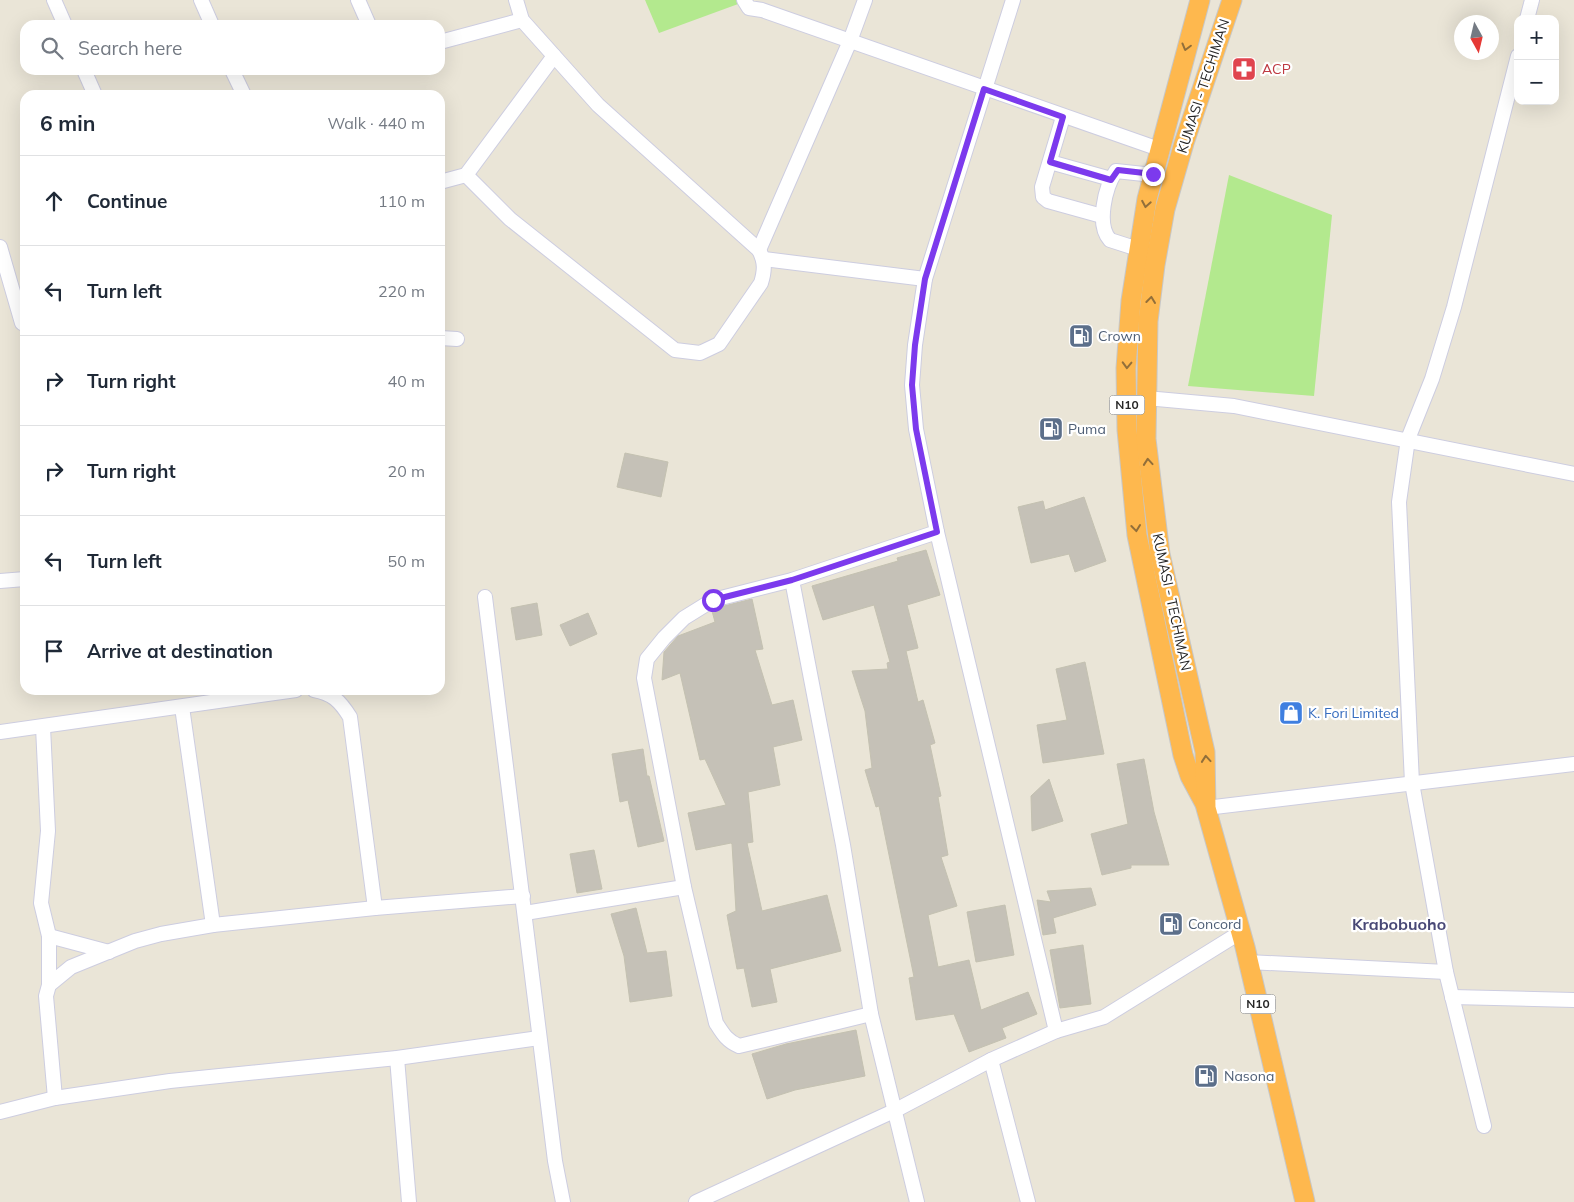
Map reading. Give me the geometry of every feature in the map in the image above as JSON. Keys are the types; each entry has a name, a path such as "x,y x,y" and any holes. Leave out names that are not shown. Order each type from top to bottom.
{"highway":[{"name":"N10","path":"1200,0 1159,149 1138,248 1131,301 1126,368 1127,430 1134,508 1146,585 1183,755 1190,776 1206,808"},
{"name":"KUMASI - TECHIMAN","path":"1232,0 1184,143 1165,208 1148,321 1146,439 1151,490 1172,613 1205,752 1206,808 1241,932 1305,1202"}],"street":[{"path":"54,0 63,20"},
{"path":"201,0 210,20"},
{"path":"358,0 366,20"},
{"path":"516,0 522,20 598,105 762,255 925,279"},
{"path":"744,0 749,8 762,10 1063,117 1159,149"},
{"path":"466,175 510,219 676,350 700,353 719,344 761,283 764,272 762,255 865,0"},
{"path":"1013,0 925,279 915,345 912,385 916,429 937,532 1056,1031"},
{"path":"1528,15 1532,0"},
{"path":"445,41 522,20"},
{"path":"445,181 466,175 554,56"},
{"path":"1484,1126 1446,972 1412,783 1399,502 1408,439 1432,379 1454,307 1517,60"},
{"path":"86,75 93,90"},
{"path":"234,75 242,90"},
{"path":"1063,117 1042,187 1045,199 1102,216"},
{"path":"1050,162 1111,180"},
{"path":"1138,248 1110,240 1104,229 1102,216 1111,180 1118,170 1153,174"},
{"path":"0,248 20,316"},
{"path":"445,338 457,338"},
{"path":"1146,398 1234,406 1408,439 1574,474"},
{"path":"871,1014 739,1046 729,1042 716,1023 684,886 644,678 647,659 684,618 713,600 792,580 937,532"},
{"path":"0,581 20,579"},
{"path":"792,580 843,845 871,1014 917,1202"},
{"path":"485,597 539,1038 562,1202"},
{"path":"0,732 262,695"},
{"path":"332,695 342,704 350,717 375,908"},
{"path":"182,707 213,925"},
{"path":"43,727 48,831 41,903 49,936 49,985 46,996 55,1098"},
{"path":"1206,808 1574,764"},
{"path":"525,913 684,886"},
{"path":"49,985 71,967 144,939 213,925 375,908 523,896"},
{"path":"696,1202 896,1110 991,1060 1056,1031 1104,1017 1241,932"},
{"path":"49,936 109,952"},
{"path":"1248,962 1446,972"},
{"path":"1452,997 1574,1000"},
{"path":"0,1112 55,1098 170,1081 397,1058 539,1038"},
{"path":"397,1058 410,1202"},
{"path":"991,1060 1028,1202"}],"green space":[{"path":"645,0 749,0 659,33"},
{"path":"1229,175 1332,215 1314,396 1188,386"}],"building":[{"path":"625,453 668,462 661,497 617,487"},
{"path":"1084,497 1106,561 1075,572 1069,554 1031,563 1018,507 1043,501 1045,510"},
{"path":"926,550 940,595 907,605 918,648 906,651 918,702 923,700 935,743 930,745 941,796 938,797 948,855 941,857 957,906 928,915 938,967 969,960 981,1010 1028,992 1037,1014 1002,1028 1006,1038 969,1052 954,1014 916,1020 909,978 914,977 879,806 876,807 865,770 872,768 865,711 852,671 888,669 887,663 890,662 874,605 823,620 812,586 898,561 897,558"},
{"path":"752,599 763,649 755,650 772,705 793,700 802,740 773,747 780,785 748,792 753,842 747,843 762,911 827,895 841,951 770,969 777,1002 752,1007 744,968 737,969 727,915 736,911 732,844 696,850 688,813 726,805 705,759 700,760 680,673 662,680 664,652 678,636 715,622 712,611 716,608"},
{"path":"537,603 542,635 516,640 511,608"},
{"path":"588,613 597,634 570,646 560,625"},
{"path":"1085,662 1104,754 1043,763 1037,725 1067,720 1056,669"},
{"path":"643,749 647,776 649,776 664,841 638,847 628,800 620,802 612,754"},
{"path":"1144,759 1154,812 1169,865 1131,865 1131,868 1102,875 1091,834 1128,824 1117,764"},
{"path":"1049,779 1063,821 1032,831 1031,796"},
{"path":"594,850 602,889 577,893 570,854"},
{"path":"1091,888 1096,905 1053,918 1056,933 1043,935 1037,900 1051,902 1047,891"},
{"path":"1005,905 1014,955 976,962 967,912"},
{"path":"636,908 647,953 666,951 672,996 630,1002 624,956 611,914"},
{"path":"1083,945 1091,1004 1060,1008 1050,950"},
{"path":"856,1030 865,1076 795,1090 767,1099 752,1054 786,1044"}],"place":[{"name":"ACP","path":"1244,69"},
{"name":"Crown","path":"1081,336"},
{"name":"Puma","path":"1051,429"},
{"name":"K. Fori Limited","path":"1291,713"},
{"name":"Concord","path":"1171,924"},
{"name":"Nasona","path":"1206,1076"}],"district":[{"name":"Krabobuoho","path":"1399,924"}],"route":[{"path":"713,600 792,580 937,532 916,429 912,385 915,345 925,279 984,89 1063,117 1050,162 1111,180 1114,173 1118,170 1153,174"}]}
